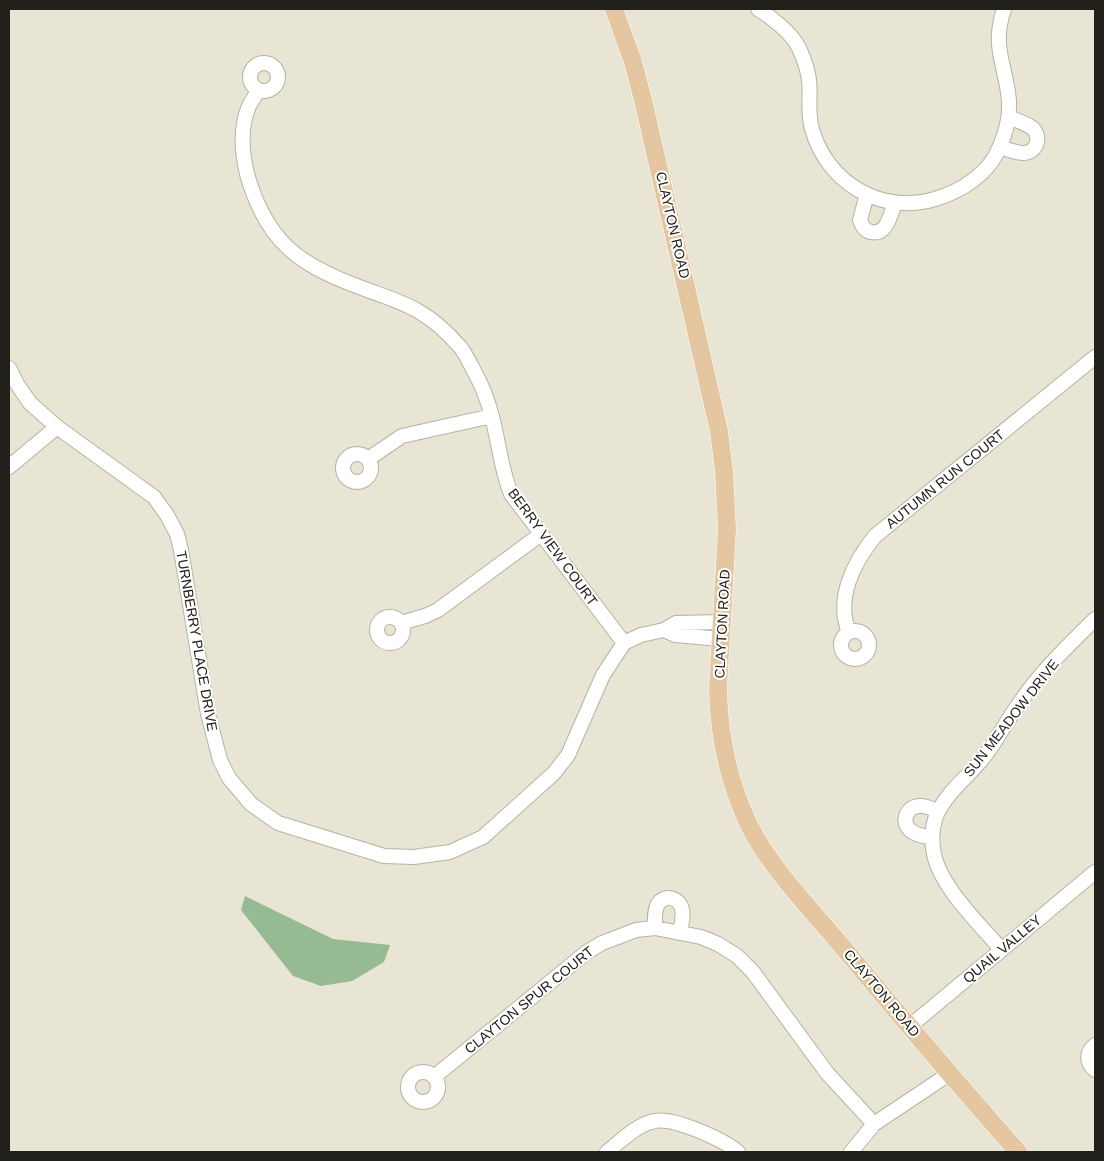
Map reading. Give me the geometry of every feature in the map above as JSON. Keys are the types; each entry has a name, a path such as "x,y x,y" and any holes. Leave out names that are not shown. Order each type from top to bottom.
{"main road":[{"name":"CLAYTON ROAD","path":"617,10 643,100 719,431 727,510 718,689 720,730 734,790 750,826 784,877 909,1027 1018,1152"}],"street":[{"path":"758,9 780,26 798,46 809,79 811,128 822,154 829,164 845,181 867,194 895,202 920,203 959,190 982,172 1000,147 1009,117 1006,78 1000,60 998,44 999,29 1004,9"},
{"name":"BERRY VIEW COURT","path":"259,90 249,105 245,121 243,145 245,166 250,184 265,220 290,250 304,262 335,278 418,311 433,322 462,350 481,384 492,416 505,479 512,494 624,643"},
{"path":"1000,147 1024,153 1033,150 1036,145 1037,136 1032,128 1009,117"},
{"path":"867,194 860,220 864,229 870,232 879,232 883,229 895,202"},
{"name":"AUTUMN RUN COURT","path":"849,632 845,619 844,604 848,584 857,561 876,536 1095,357"},
{"name":"TURNBERRY PLACE DRIVE","path":"9,368 16,384 30,403 57,427 154,497 167,515 177,534 181,550 208,714 220,760 229,778 251,804 278,823 384,856 422,856 450,852 466,846 483,837 558,767 568,755 603,675 624,643"},
{"path":"368,459 402,436 492,416"},
{"path":"9,467 57,427"},
{"path":"401,623 438,610 541,534"},
{"name":"SUN MEADOW DRIVE","path":"1001,949 945,882 938,868 933,854 932,838 938,811 950,793 986,754 1030,689 1049,666 1095,619"},
{"path":"624,643 641,635 664,630 676,635 721,630"},
{"path":"932,838 911,831 906,824 906,815 912,808 920,806 938,811"},
{"name":"QUAIL VALLEY","path":"909,1027 1095,872"},
{"path":"655,928 656,907 658,903 664,899 673,898 682,907 680,932"},
{"name":"CLAYTON SPUR COURT","path":"434,1078 587,952 602,943 636,930 655,928 701,936 737,956 753,972 827,1073 874,1124"},
{"path":"1095,1045 1090,1051 1088,1060 1095,1070"},
{"path":"851,1152 874,1124 949,1074"},
{"path":"606,1152 632,1132 656,1120 692,1128 722,1141 738,1152"}],"shaded area":[{"path":"245,896 333,939 390,945 384,962 352,981 321,986 293,976 241,910"}]}
